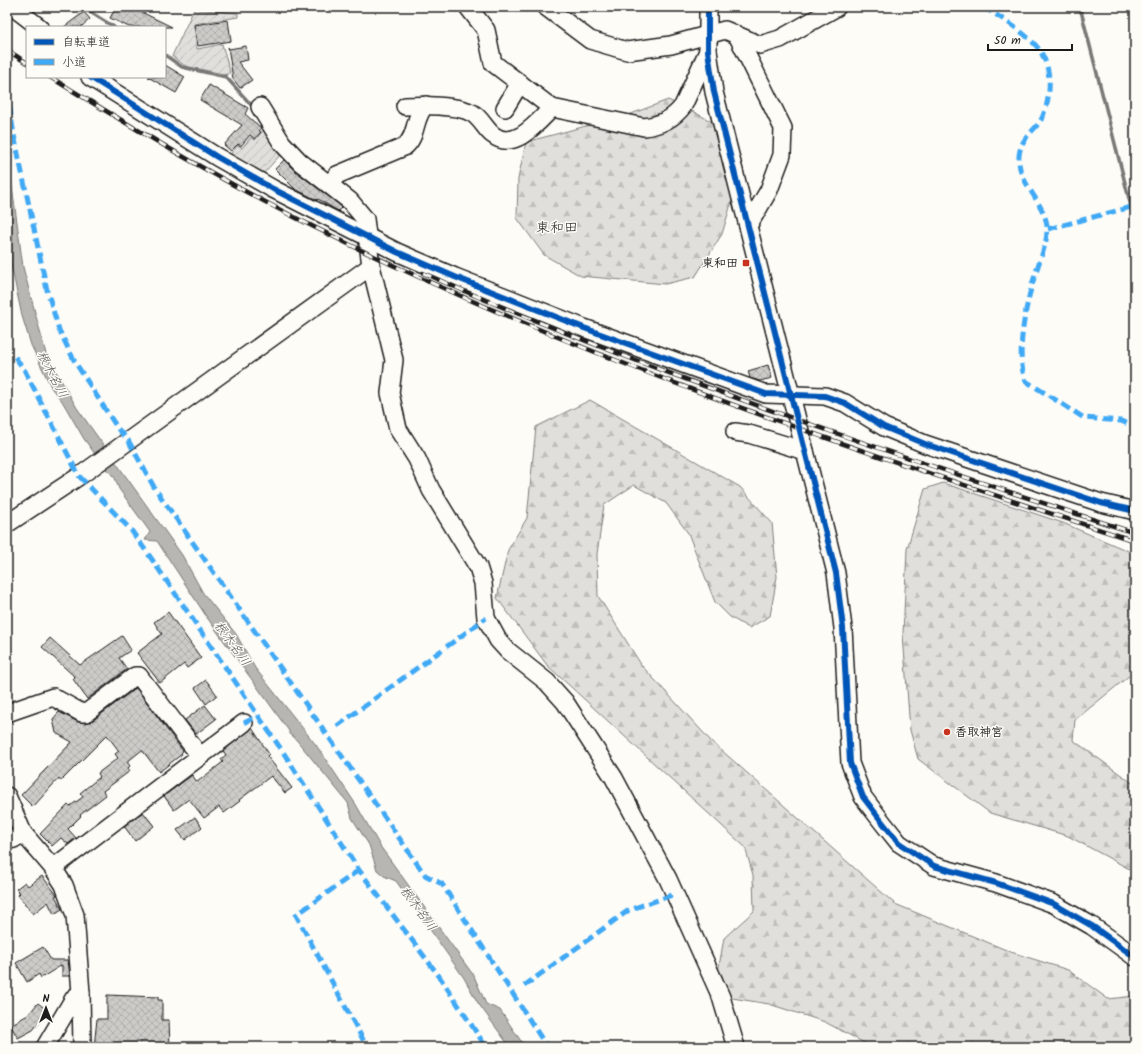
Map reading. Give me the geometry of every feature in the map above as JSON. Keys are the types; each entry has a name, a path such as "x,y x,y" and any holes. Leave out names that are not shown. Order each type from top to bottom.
{"street":[{"path":"13,7 38,26"},
{"path":"468,7 486,30 493,63 552,108 644,127 655,126 668,121 683,106 708,51"},
{"path":"546,7 590,40 627,51 671,45 725,30 760,44 780,39 837,7"},
{"path":"708,7 708,51 714,92 836,573 843,628 850,762 863,797 899,843 934,866 996,883 1054,904 1092,926 1135,957"},
{"path":"737,35 783,128 782,154 770,187 748,226"},
{"path":"92,78 217,157 274,189 397,252 455,277 584,328 766,394 825,396 845,403 884,427 925,444 1022,475 1101,503 1135,511"},
{"path":"505,108 520,83"},
{"path":"405,106 426,105 464,110 473,113 492,135 500,139 508,140 518,137 530,130 552,108"},
{"path":"330,184 337,175 404,147 410,143 418,115 426,105"},
{"path":"260,107 282,142 300,162 350,201 365,219 372,266 394,360 390,393 398,429 417,459 431,490 478,567 483,583 486,618 498,640 508,651 532,668 565,702 614,778 668,879 721,997 736,1047"},
{"path":"7,524 80,475 372,266"},
{"path":"735,432 749,434 805,451"},
{"path":"7,713 53,697 82,713 86,713 135,676 139,676 200,756"},
{"path":"53,868 244,723"},
{"path":"7,796 23,833 53,868 64,885 75,915 81,993 82,1047"},
{"path":"7,840 14,839 23,833"},
{"path":"45,1047 74,998 81,993"}],"green space":[{"path":"194,9 238,13 238,17 194,24 197,49 222,44 230,72 228,75 185,66 172,56"},
{"path":"668,100 731,132 734,194 722,234 695,277 665,284 581,276 544,255 517,218 518,179 526,142 631,114"},
{"path":"265,128 283,152 262,175 229,156 238,145 242,148 251,137 255,140"},
{"path":"590,400 740,487 772,523 777,577 770,616 749,628 730,617 715,602 688,533 666,503 634,485 604,505 597,554 598,596 642,666 711,741 895,904 1011,952 1068,970 1108,999 1135,996 1135,1047 872,1047 825,1022 769,1004 714,995 724,938 754,911 753,875 745,847 547,665 497,598 508,550 527,518 536,427"},
{"path":"943,483 1063,523 1135,554 1135,671 1075,720 1073,740 1135,785 1135,872 1068,836 990,813 918,759 910,730 903,634 907,549 925,489"}],"water":[{"name":"根木名川","path":"7,148 23,267 46,354 77,408 182,555 203,593 236,634 255,668 316,745 355,803 380,846 474,976 486,1004 500,1010 525,1047 510,1047 478,1003 464,978 396,881 384,876 377,870 369,845 352,818 348,803 294,737 289,734 289,731 208,619 157,541 145,540 150,532 119,489 115,478 106,469 84,439 62,401 52,389 31,345 22,316 7,246"}],"building":[{"path":"116,7 131,7 172,27 127,26 110,18"},
{"path":"84,12 90,19 82,26 65,26"},
{"path":"228,20 231,41 198,46 194,25"},
{"path":"246,46 248,60 238,62 252,80 240,88 233,79 228,47 229,49"},
{"path":"166,66 185,77 176,93 150,78 166,78"},
{"path":"209,85 248,108 245,114 261,128 259,130 261,132 255,139 250,135 241,146 238,144 231,151 224,145 242,125 200,100"},
{"path":"284,160 294,170 342,207 338,211 318,199 317,200 295,189 275,169"},
{"path":"768,365 772,378 760,381 750,378 748,371"},
{"path":"168,612 201,658 187,668 184,664 160,683 137,653 162,634 154,622"},
{"path":"122,636 131,650 119,658 127,669 87,699 73,679 75,677 42,647 50,638 80,665"},
{"path":"206,680 217,695 206,704 195,688"},
{"path":"136,688 183,751 181,753 182,754 159,772 142,750 127,762 130,766 128,768 130,771 103,791 106,795 80,815 81,816 68,829 76,838 68,844 61,838 52,846 40,834 68,805 70,806 83,797 80,793 100,777 98,773 118,758 115,754 119,751 107,735 61,781 59,778 33,807 21,795 72,742 56,733 53,719 59,712 78,722 86,723 92,721"},
{"path":"205,705 216,719 196,734 185,720"},
{"path":"252,728 269,754 267,756 292,788 285,793 271,776 224,813 219,807 204,818 189,799 174,810 164,796 192,775 197,782 223,762 221,759 226,755 223,751"},
{"path":"143,812 154,826 135,841 124,826"},
{"path":"195,817 202,827 185,840 177,830"},
{"path":"42,876 57,895 55,896 62,909 54,914 48,902 33,914 18,895 20,893 16,889 25,882 28,886"},
{"path":"43,947 51,960 68,960 70,976 62,976 62,965 41,978 39,974 27,982 16,963"},
{"path":"107,995 158,997 158,1000 162,1000 162,1020 169,1020 170,1047 94,1047 97,1019 107,1019"},
{"path":"38,1003 48,1011 33,1030 18,1038 10,1025 28,1015"}],"waterway":[{"path":"88,7 90,12 112,26"},
{"path":"1080,7 1135,222"},
{"path":"166,56 182,67 226,77 254,108"}],"railway":[{"path":"7,50 26,62"},
{"path":"52,78 180,155 280,210 413,274 513,319 615,360 822,437 1135,541"},
{"path":"423,273 598,346 687,380 955,474 1135,533"}],"marked path":[{"path":"983,7 1014,27 1036,45 1044,59 1049,75 1049,93 1045,110 1039,123 1022,144 1019,156 1019,166 1022,175 1043,212 1047,231 1045,246 1029,297 1023,327 1021,357 1026,381 1084,418 1121,421 1135,427"},
{"path":"7,91 14,135 47,290 59,330 75,362 118,429 128,440 154,487 425,875 442,884 547,1047"},
{"path":"1048,229 1135,206"},
{"path":"15,357 25,371 79,476 131,530 151,558 285,755 359,870 439,976 486,1047"},
{"path":"337,726 486,618"},
{"path":"244,723 258,716"},
{"path":"359,870 296,915 367,1047"},
{"path":"524,986 629,910 675,894"}],"cycle path":[{"path":"708,7 708,51 714,92 836,573 843,628 850,763 863,797 899,843 934,866 996,883 1054,904 1092,926 1135,957"},
{"path":"92,78 217,157 273,189 397,252 455,277 584,328 766,394 825,396 845,403 884,427 925,444 1101,503 1135,511"}],"place":[{"name":"東和田","path":"746,263"},
{"name":"香取神宮","path":"947,732"}],"district":[{"name":"東和田","path":"557,227"}]}
